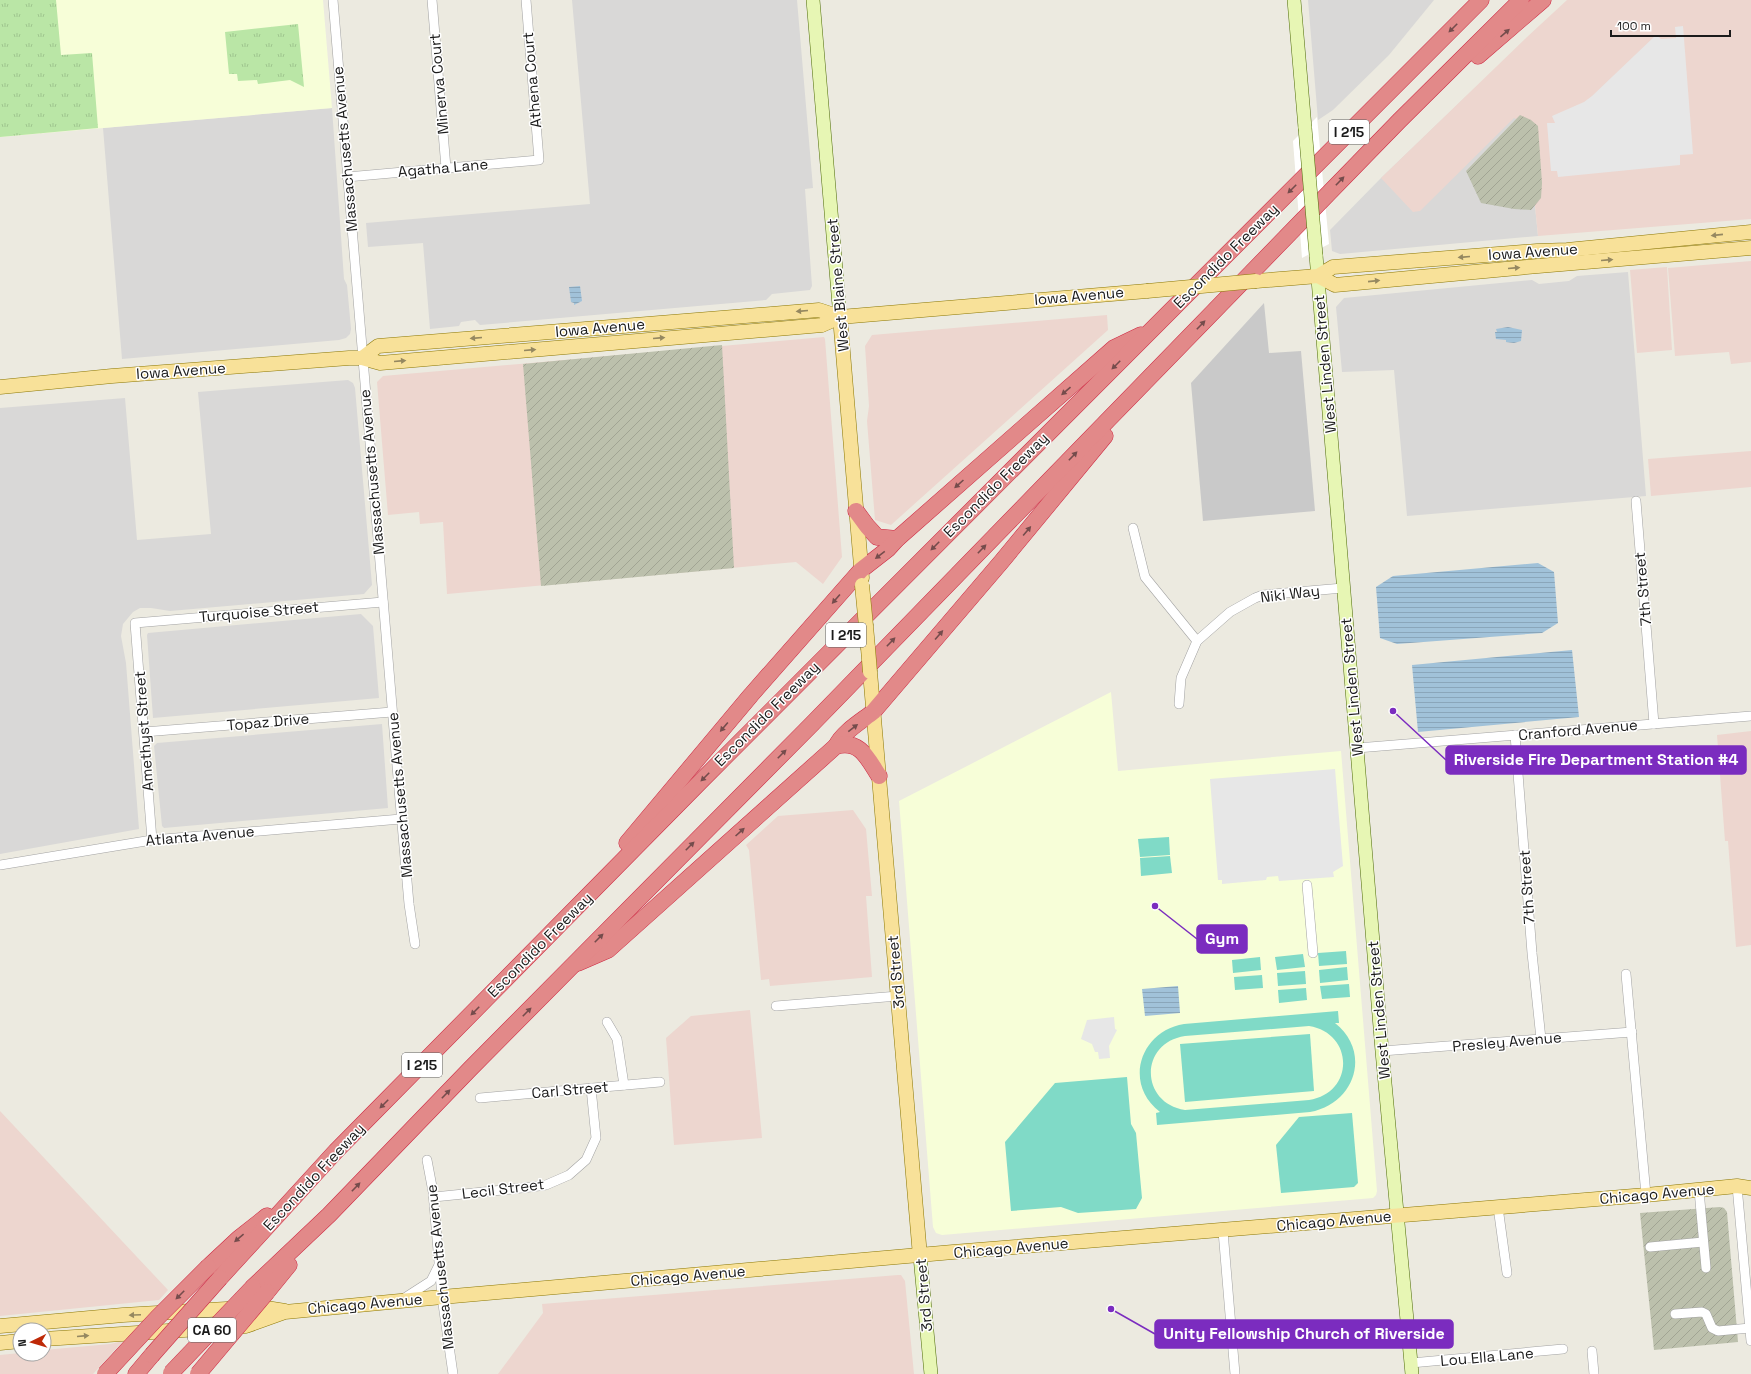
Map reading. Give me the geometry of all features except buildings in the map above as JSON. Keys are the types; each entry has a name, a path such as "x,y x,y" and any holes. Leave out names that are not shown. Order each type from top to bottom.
{"highway":[{"name":"Escondido Freeway","path":"136,1374 220,1278 336,1151 542,944 784,696 1481,0"},
{"name":"Escondido Freeway","path":"329,1215 571,966 812,724 1399,121 1521,0"},
{"path":"1399,121 1543,0"},
{"path":"542,944 749,697 897,539 1114,348 1154,328"},
{"path":"571,966 608,950 836,746 839,740 873,706 1026,532 1174,352"},
{"path":"856,511 877,537 897,539"},
{"path":"836,746 845,744 857,747 879,776"},
{"path":"106,1374 157,1318 208,1267 238,1239 303,1188"},
{"name":"CA 60","path":"170,1373 260,1290 329,1215"},
{"path":"198,1374 260,1290"}],"main road":[{"name":"West Blaine Street","path":"813,0 862,577"},
{"name":"West Linden Street","path":"1294,0 1382,1051 1411,1369"},
{"name":"Iowa Avenue","path":"0,387 112,376 362,358 380,363 822,325 840,317 1318,276 1333,267 1567,250 1751,232"},
{"name":"Iowa Avenue","path":"1318,276 1335,285 1751,248"},
{"name":"3rd Street","path":"862,577 931,1374"},
{"name":"Chicago Avenue","path":"52,1338 246,1326 285,1312 398,1301 1646,1195 1737,1186 1751,1181"},
{"name":"Chicago Avenue","path":"1737,1186 1751,1188"},
{"name":"Chicago Avenue","path":"0,1326 123,1315 260,1307 285,1312"},
{"path":"0,1343 12,1342"}],"street":[{"name":"Massachusetts Avenue","path":"332,0 392,712 409,904 415,944"},
{"name":"Minerva Court","path":"432,0 446,168"},
{"name":"Athena Court","path":"526,0 539,160"},
{"name":"Agatha Lane","path":"347,177 539,160"},
{"name":"7th Street","path":"1636,502 1654,724"},
{"path":"1134,528 1145,577 1197,641"},
{"name":"Niki Way","path":"1179,704 1181,678 1197,641 1230,612 1255,598 1275,594 1344,588"},
{"name":"Turquoise Street","path":"135,622 383,602"},
{"name":"Amethyst Street","path":"135,622 152,840"},
{"name":"Topaz Drive","path":"144,732 392,712"},
{"name":"Cranford Avenue","path":"1357,748 1751,716"},
{"name":"7th Street","path":"1514,735 1532,953 1541,1039"},
{"name":"Atlanta Avenue","path":"0,865 152,840 402,819"},
{"path":"1307,885 1313,953"},
{"path":"1626,974 1646,1195"},
{"path":"776,1006 898,996"},
{"path":"607,1022 617,1039 624,1085"},
{"name":"Presley Avenue","path":"1382,1051 1632,1032"},
{"name":"Carl Street","path":"480,1098 660,1082"},
{"name":"Lecil Street","path":"434,1197 546,1185 569,1175 586,1160 596,1138 591,1088"},
{"name":"Massachusetts Avenue","path":"427,1160 434,1197 442,1297 453,1374"},
{"path":"1737,1186 1751,1340"},
{"path":"1699,1190 1706,1268"},
{"path":"1498,1208 1507,1273"},
{"path":"1223,1231 1235,1374"},
{"path":"1650,1247 1703,1242"},
{"path":"398,1301 431,1281 439,1264"},
{"path":"1675,1314 1702,1312 1706,1314 1712,1328 1718,1331 1750,1328"},
{"name":"Lou Ella Lane","path":"1411,1369 1563,1349"},
{"path":"1592,1351 1594,1374"}],"shaded area":[{"path":"0,0 323,0 332,108 0,137"},
{"path":"572,0 797,0 813,188 805,189 812,286 810,290 772,294 766,300 480,325 475,320 461,322 459,326 430,329 423,243 368,247 366,223 590,204"},
{"path":"1308,0 1434,0 1389,55 1333,110 1318,120"},
{"path":"1567,0 1751,0 1751,219 1538,236 1527,126 1525,123 1514,118 1420,211 1413,212 1381,178"},
{"path":"1683,26 1693,154 1680,155 1680,165 1558,177 1557,171 1551,171 1547,123 1555,123 1552,116 1584,102 1592,96 1656,35 1661,39 1676,38 1675,27"},
{"path":"1480,83 1527,126 1538,236 1340,254 1332,251 1330,230 1381,178"},
{"path":"332,108 344,279 347,285 351,329 350,334 346,338 339,340 122,359 103,128"},
{"path":"1520,115 1531,120 1538,126 1542,183 1541,198 1531,210 1514,209 1481,203 1466,171"},
{"path":"1751,261 1751,362 1731,364 1729,352 1675,356 1668,268"},
{"path":"1667,267 1672,350 1637,353 1630,270"},
{"path":"1628,272 1646,496 1407,516 1394,370 1342,372 1336,307 1344,298 1532,280 1539,284 1569,281 1577,276"},
{"path":"580,286 582,301 574,305 574,303 571,302 569,287"},
{"path":"1264,303 1269,353 1301,351 1315,511 1203,521 1191,383"},
{"path":"1107,315 1108,330 891,525 875,520 867,421 869,406 865,346 872,335"},
{"path":"1508,327 1522,330 1521,341 1514,343 1496,339 1496,329"},
{"path":"824,337 842,557 823,584 796,562 447,594 443,522 420,524 419,512 388,515 377,382 383,376"},
{"path":"722,345 734,568 541,586 523,364"},
{"path":"348,380 353,383 355,388 372,585 364,594 170,611 140,608 133,612 123,624 121,636 126,663 139,829 0,854 0,408 125,398 137,540 211,534 198,392"},
{"path":"1751,451 1751,487 1651,496 1648,459"},
{"path":"1538,563 1554,572 1558,623 1542,633 1397,644 1380,638 1376,587 1393,576"},
{"path":"361,614 373,626 379,698 153,718 148,633"},
{"path":"1572,650 1579,717 1418,732 1412,665"},
{"path":"1111,692 1118,771 1341,751 1377,1191 1373,1198 942,1235 936,1233 933,1227 899,801"},
{"path":"382,724 388,808 164,828 162,826 154,746 157,743"},
{"path":"1751,731 1751,945 1736,947 1728,841 1725,841 1717,735"},
{"path":"1335,769 1343,866 1333,872 1334,877 1279,881 1278,876 1267,877 1266,880 1222,884 1222,880 1218,880 1210,779"},
{"path":"853,810 866,829 872,896 866,896 872,977 770,986 769,979 761,980 749,850 746,845 778,816"},
{"path":"1169,837 1170,855 1140,857 1138,839"},
{"path":"1170,856 1172,873 1141,876 1140,858"},
{"path":"1346,951 1347,964 1319,966 1318,953"},
{"path":"1303,954 1305,967 1277,970 1275,957"},
{"path":"1260,957 1261,970 1233,973 1232,960"},
{"path":"1347,967 1348,980 1320,983 1319,970"},
{"path":"1305,971 1306,984 1278,986 1277,973"},
{"path":"1262,975 1263,988 1235,990 1234,977"},
{"path":"1349,984 1350,997 1322,999 1320,986"},
{"path":"1178,986 1180,1013 1145,1016 1142,989"},
{"path":"1306,988 1307,1000 1279,1003 1278,990"},
{"path":"750,1010 762,1138 674,1145 666,1038 691,1016"},
{"path":"1338,1011 1339,1023 1335,1023 1346,1035 1353,1048 1355,1062 1353,1075 1347,1088 1338,1099 1326,1107 1310,1112 1157,1125 1156,1113 1160,1112 1149,1100 1142,1087 1140,1074 1142,1060 1147,1048 1156,1037 1169,1029 1184,1024","holes":["1309,1026 1324,1031 1334,1040 1341,1051 1343,1063 1341,1075 1335,1086 1324,1095 1309,1100 1185,1110 1170,1105 1160,1096 1153,1085 1151,1073 1153,1061 1159,1050 1170,1041 1185,1036"]},
{"path":"1114,1017 1115,1029 1117,1030 1109,1046 1110,1058 1099,1059 1098,1052 1095,1052 1092,1044 1081,1039 1087,1020"},
{"path":"1310,1034 1314,1091 1185,1102 1180,1044"},
{"path":"1127,1077 1131,1124 1136,1133 1142,1198 1136,1209 1078,1213 1061,1207 1011,1211 1005,1142 1055,1083"},
{"path":"0,1111 168,1290 159,1300 0,1316"},
{"path":"1352,1113 1358,1183 1354,1187 1281,1193 1276,1145 1299,1117"},
{"path":"1720,1207 1724,1208 1727,1212 1738,1342 1654,1350 1640,1213"},
{"path":"901,1275 905,1281 914,1374 498,1374 543,1313 542,1304"},
{"path":"123,1341 93,1374 0,1374 0,1355 12,1354 12,1362 52,1362 52,1349 110,1344"}],"green space":[{"path":"0,0 56,0 61,55 92,53 98,128 0,137"},
{"path":"298,24 304,87 290,80 258,84 257,80 238,81 237,74 229,74 225,32"}],"pier":[{"path":"1317,117 1329,244 1302,258 1293,141"}],"place":[{"name":"Riverside Fire Department Station #4","path":"1393,711"},
{"name":"Gym","path":"1155,906"},
{"name":"Unity Fellowship Church of Riverside","path":"1111,1309"}]}
